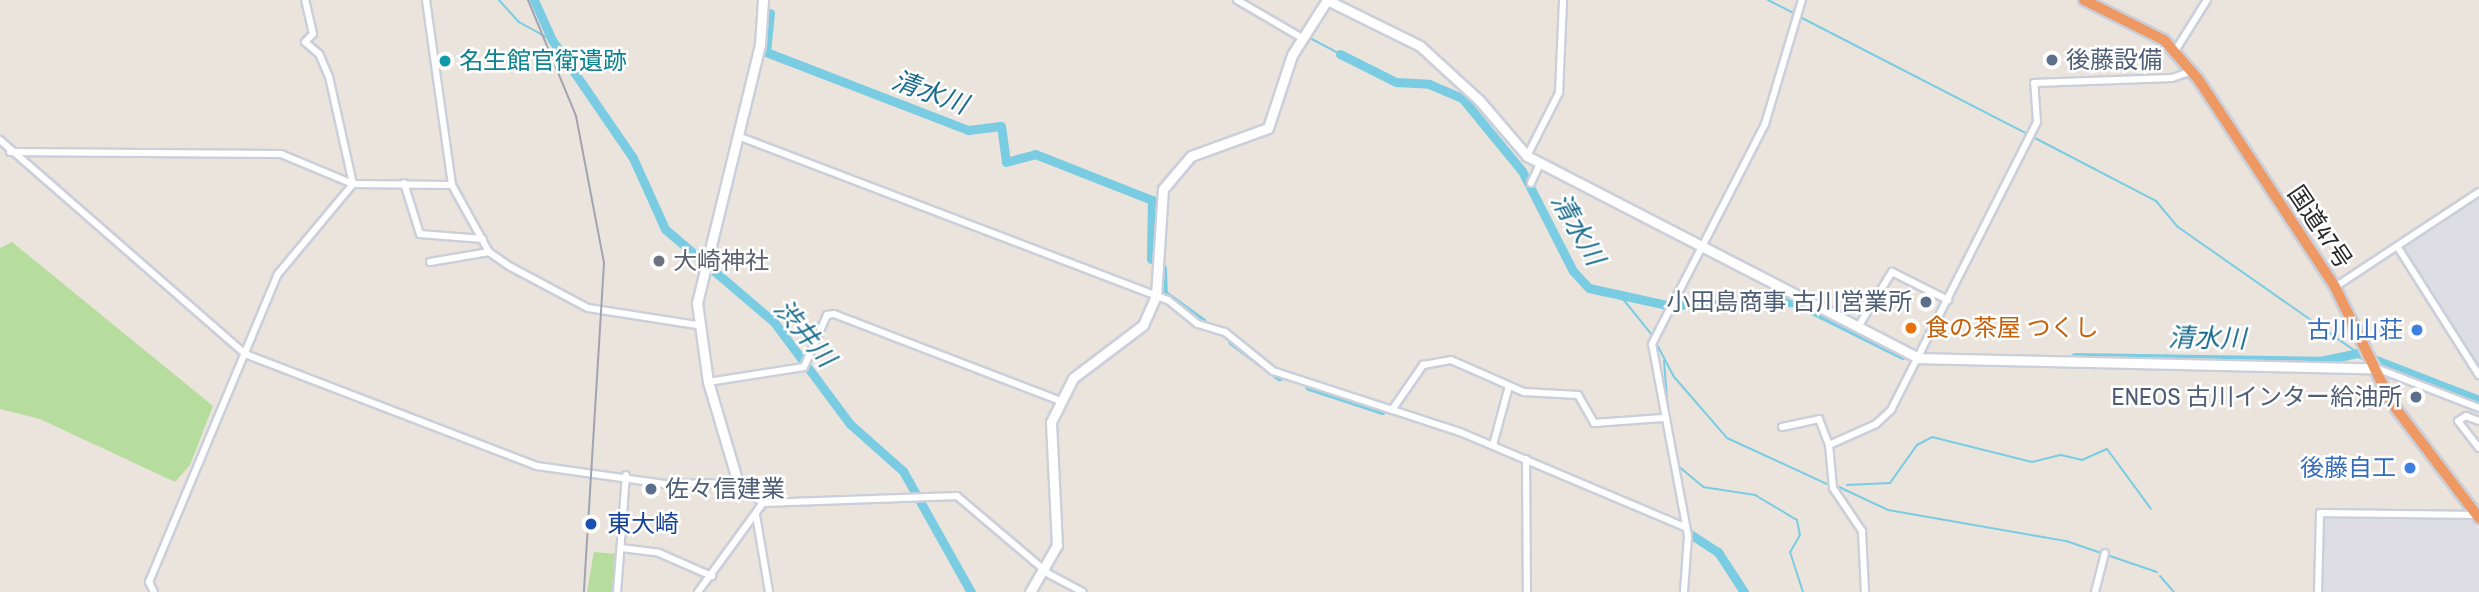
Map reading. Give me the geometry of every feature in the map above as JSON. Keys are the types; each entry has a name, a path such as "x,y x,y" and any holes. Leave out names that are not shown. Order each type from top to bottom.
{"highway":[{"name":"国道47号","path":"2084,0 2175,51 2192,71 2335,287 2373,367 2408,426 2478,517"}],"street":[{"path":"305,0 313,34 305,42 319,54 329,78 353,184"},
{"path":"426,0 452,185 489,252 588,307 697,325"},
{"path":"763,0 760,45 738,136 703,258 697,325 708,382 738,483 763,503 950,494 974,504 1045,571 1083,592"},
{"path":"1237,0 1303,36"},
{"path":"1030,592 1045,571 1057,545 1048,440 1061,401 1073,378 1136,335 1156,296 1157,206 1169,177 1201,151 1268,128 1303,36 1327,0 1420,46 1479,100 1527,156 1540,164 1919,358 2373,367 2479,408"},
{"path":"1527,156 1559,93 1563,0"},
{"path":"1684,592 1685,527 1663,418 1654,338 1702,248 1779,91 1795,14 1802,0"},
{"path":"2175,51 2207,0"},
{"path":"1829,445 1884,418 1919,358 2039,115 2033,87 2038,80 2172,78 2192,71"},
{"path":"738,136 1156,296 1198,324 1215,325 1273,371 1493,445 1685,527"},
{"path":"0,140 10,152 245,354 537,466 626,475 665,484 738,483"},
{"path":"10,152 281,154 353,184 452,185"},
{"path":"1531,183 1540,164"},
{"path":"404,183 420,234 483,239"},
{"path":"154,592 149,582 278,274 353,184"},
{"path":"2335,287 2479,192"},
{"path":"2397,246 2479,375"},
{"path":"430,262 489,252"},
{"path":"1858,327 1892,272 1948,300"},
{"path":"708,382 804,367 811,361 827,316 834,314 1061,401"},
{"path":"1392,410 1426,362 1455,360 1509,386 1578,395 1594,423 1663,418"},
{"path":"1493,445 1509,386"},
{"path":"2479,421 2466,415 2458,421 2479,448"},
{"path":"1782,427 1819,419 1829,445 1833,486 1862,531 1865,592"},
{"path":"1526,459 1527,592"},
{"path":"618,592 626,475"},
{"path":"698,592 757,516 763,503"},
{"path":"2318,592 2320,513 2478,517"},
{"path":"757,516 769,592"},
{"path":"621,548 659,553 712,576"},
{"path":"2095,592 2105,553"}],"shaded area":[{"path":"2479,199 2479,368 2401,251"},
{"path":"2324,516 2470,518 2479,530 2479,592 2323,592"}],"green space":[{"path":"12,242 213,406 190,465 175,482 40,419 0,409 0,248"},
{"path":"594,552 617,554 614,592 587,592"}],"waterway":[{"path":"499,0 519,22 552,40"},
{"name":"渋井川","path":"534,0 552,40 633,158 665,229 774,322 850,424 903,471 971,592"},
{"path":"1244,0 1300,33"},
{"path":"1768,0 1795,14"},
{"name":"清水川","path":"770,13 766,52 968,130 1001,126 1006,162 1035,154 1152,200 1151,259"},
{"path":"1800,17 2028,134"},
{"path":"1308,37 1340,54"},
{"name":"清水川","path":"1340,54 1396,82 1429,84 1462,98 1522,171 1573,271 1589,288 1666,305 1796,302 1903,355"},
{"path":"2033,137 2156,201 2178,227 2358,353"},
{"name":"清水川","path":"1162,268 1163,294 1202,322"},
{"path":"1623,299 1652,335"},
{"name":"清水川","path":"1232,341 1279,376"},
{"path":"1656,343 1675,378 1727,438 1829,485"},
{"name":"清水川","path":"2075,357 2320,361 2358,353 2479,400"},
{"path":"1664,361 1668,412"},
{"name":"清水川","path":"1309,386 1382,410"},
{"path":"1847,485 1890,483 1917,445 1932,437 2032,462 2061,455 2082,460 2107,449 2151,509"},
{"path":"1677,465 1703,487 1755,495 1797,520 1800,535 1790,552 1803,592"},
{"path":"1839,487 1888,510 2066,541 2157,572"},
{"name":"清水川","path":"1690,534 1718,552 1744,592"},
{"path":"2160,576 2174,592"}],"railway":[{"path":"528,0 576,116 604,263 584,592"}],"place":[{"name":"後藤設備","path":"2052,60"},
{"name":"名生館官衛遺跡","path":"445,61"},
{"name":"大崎神社","path":"659,261"},
{"name":"小田島商事 古川営業所","path":"1926,302"},
{"name":"食の茶屋 つくし","path":"1911,328"},
{"name":"古川山荘","path":"2417,330"},
{"name":"ENEOS 古川インター給油所","path":"2416,397"},
{"name":"後藤自工","path":"2410,468"},
{"name":"佐々信建業","path":"651,489"},
{"name":"東大崎","path":"591,524"}]}
